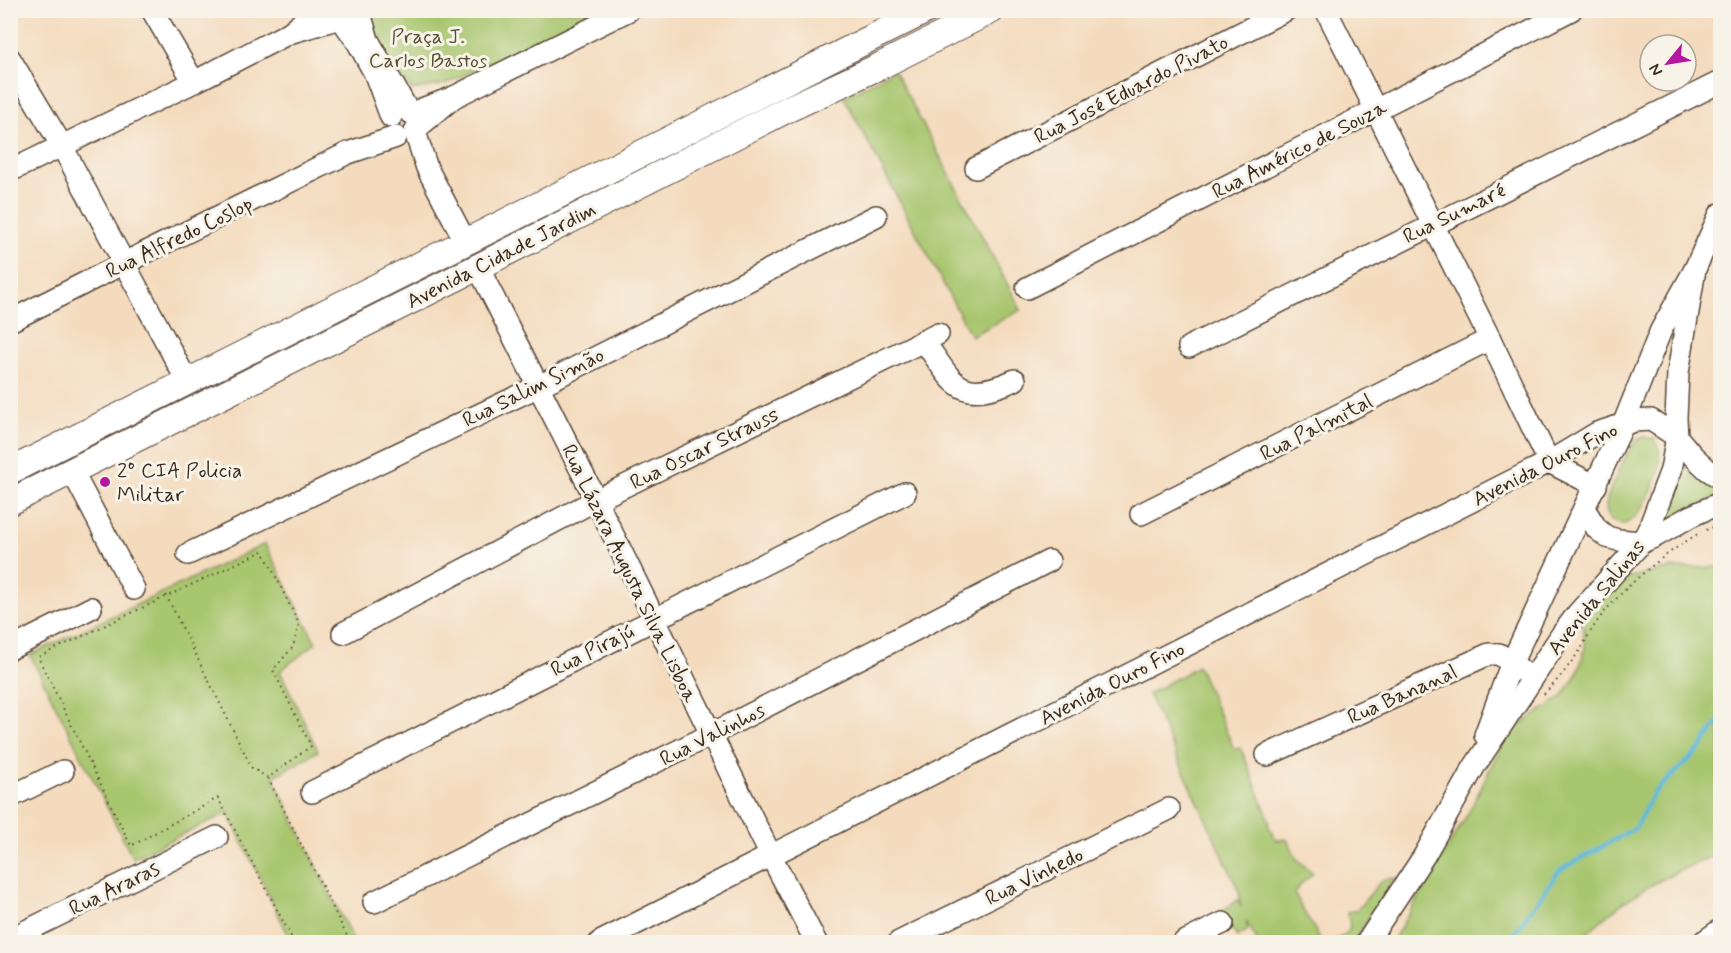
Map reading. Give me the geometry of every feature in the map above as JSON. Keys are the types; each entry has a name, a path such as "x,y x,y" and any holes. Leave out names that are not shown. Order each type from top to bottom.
{"main road":[{"name":"Avenida Cidade Jardim","path":"10,471 927,10"},
{"name":"Avenida Cidade Jardim","path":"10,502 786,110 992,10"},
{"path":"774,87 786,110"},
{"path":"61,447 72,471"}],"street":[{"path":"152,10 194,82"},
{"path":"289,33 317,10"},
{"name":"Rua Alfredo Coslop","path":"10,321 629,10"},
{"name":"Rua José Eduardo Pivato","path":"976,168 1286,10"},
{"path":"1326,10 1549,462 1596,486"},
{"name":"Rua Américo de Souza","path":"1027,288 1571,10"},
{"path":"10,171 194,82 289,33 345,14 358,43 466,243"},
{"path":"10,59 62,146 187,381"},
{"name":"Rua Sumaré","path":"1189,347 1720,82"},
{"name":"Avenida Salinas","path":"1367,942 1424,856 1473,767 1512,662 1596,486 1661,330 1695,268 1720,214"},
{"name":"Rua Salim Simão","path":"188,555 537,387 876,216"},
{"name":"Rua Lázara Augusta Silva Lisboa","path":"478,267 710,735 816,942"},
{"name":"Avenida Salinas","path":"1473,767 1539,687 1562,634 1642,542 1650,526 1671,470 1677,437 1678,373 1695,268"},
{"name":"Rua Oscar Strauss","path":"343,633 596,501 931,337 953,382 969,391 995,389 1015,380"},
{"name":"Rua Palmital","path":"1141,514 1490,339"},
{"name":"Avenida Ouro Fino","path":"600,942 1549,462 1598,433 1634,421 1651,420 1677,437 1699,462 1720,478"},
{"path":"72,471 134,589"},
{"name":"Rua Pirajú","path":"312,792 904,493"},
{"path":"1585,510 1597,529 1607,537 1642,542 1720,503"},
{"name":"Rua Valinhos","path":"374,902 710,735 1049,561"},
{"path":"10,650 92,608"},
{"name":"Rua Bananal","path":"1267,755 1489,654 1499,654 1512,662 1539,687"},
{"path":"10,797 63,771"},
{"name":"Rua Vinhedo","path":"899,942 1169,809"},
{"name":"Rua Araras","path":"10,939 217,837"},
{"path":"1184,942 1223,923"},
{"path":"1703,942 1720,930"}],"path":[{"path":"1539,687 1552,687 1581,649 1602,615 1636,580 1674,548 1720,524"},
{"path":"268,778 311,746 273,670 293,647 299,624 263,550 38,657 131,846 218,798 294,942"},
{"path":"166,596 252,768 268,778 350,942"}],"green space":[{"name":"Praça J. Carlos Bastos","path":"370,11 595,11 446,84 412,90 388,64 375,36"},
{"path":"894,70 1021,310 971,336 844,97"},
{"path":"1644,437 1655,439 1660,453 1657,478 1636,516 1623,524 1617,523 1608,517 1607,500 1613,482 1632,445"},
{"path":"1687,464 1720,486 1720,495 1663,523 1678,491"},
{"path":"265,544 316,643 280,671 318,751 273,777 354,942 292,942 228,813 133,858 30,655"},
{"path":"1720,567 1720,858 1716,855 1697,863 1642,891 1609,914 1579,942 1392,942 1470,810 1507,737 1518,726 1563,696 1578,672 1585,648 1583,624 1597,597 1626,578 1671,568"},
{"path":"1198,666 1234,749 1241,748 1270,822 1268,825 1276,840 1287,839 1297,859 1313,874 1301,884 1295,893 1322,942 1258,942 1246,921 1248,930 1237,937 1221,912 1238,900 1241,908 1239,891 1148,694"},
{"path":"1395,878 1353,942 1334,942 1349,931 1350,923 1347,912 1357,910 1382,880"}],"waterway":[{"path":"1508,942 1559,871 1635,828 1654,793 1699,750 1720,720"}],"place":[{"name":"2º CIA Policia Militar","path":"105,482"}]}
